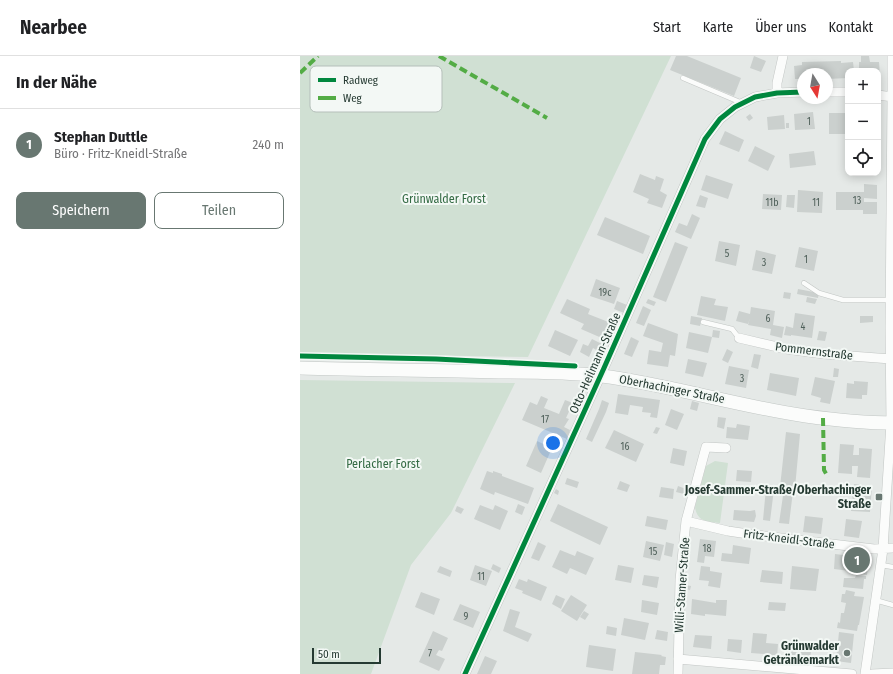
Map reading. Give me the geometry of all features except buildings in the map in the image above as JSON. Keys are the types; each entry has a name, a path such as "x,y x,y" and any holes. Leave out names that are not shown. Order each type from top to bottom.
{"main road":[{"name":"Oberhachinger Straße","path":"300,368 459,370 600,376 665,386 742,404 806,416 892,423"}],"street":[{"path":"777,92 777,84 783,56"},
{"path":"864,674 883,548 892,423 892,328 890,300 893,97 892,56"},
{"name":"Otto-Heilmann-Straße","path":"465,674 600,376 705,139 720,119 735,107 756,97 777,92 797,92"},
{"path":"833,92 845,92"},
{"path":"881,95 893,97"},
{"name":"Pommernstraße","path":"739,338 786,349 824,354 891,359"},
{"name":"Willi-Stamer-Straße","path":"678,674 680,580 686,521 706,447 726,448"},
{"name":"Fritz-Kneidl-Straße","path":"686,521 748,534 874,549 893,548"},
{"path":"678,659 852,674"},
{"path":"872,674 893,673"}],"lane":[{"path":"682,78 743,103"},
{"path":"804,283 819,293 843,300 890,300"},
{"path":"703,322 732,330 739,338"},
{"path":"881,565 893,567"},
{"path":"875,600 893,605"}],"green space":[{"name":"Grünwalder Forst","path":"300,56 671,56 528,357 300,353"},
{"name":"Perlacher Forst","path":"300,380 515,383 451,513 411,565 371,674 300,674"},
{"path":"715,461 728,463 720,523 704,520 698,516 695,507 706,466"}],"marked path":[{"path":"300,73 318,56"},
{"path":"439,56 547,118"},
{"path":"823,418 824,470 828,477"}],"cycle path":[{"path":"465,674 604,368 705,139 720,119 735,107 755,97 777,93 797,92"},
{"path":"300,356 436,359 575,366"}],"place":[{"name":"Josef-Sammer-Straße/Oberhachinger Straße","path":"879,497"},
{"name":"Stephan Duttle","path":"857,560"},
{"name":"Grünwalder Getränkemarkt","path":"847,653"}]}
